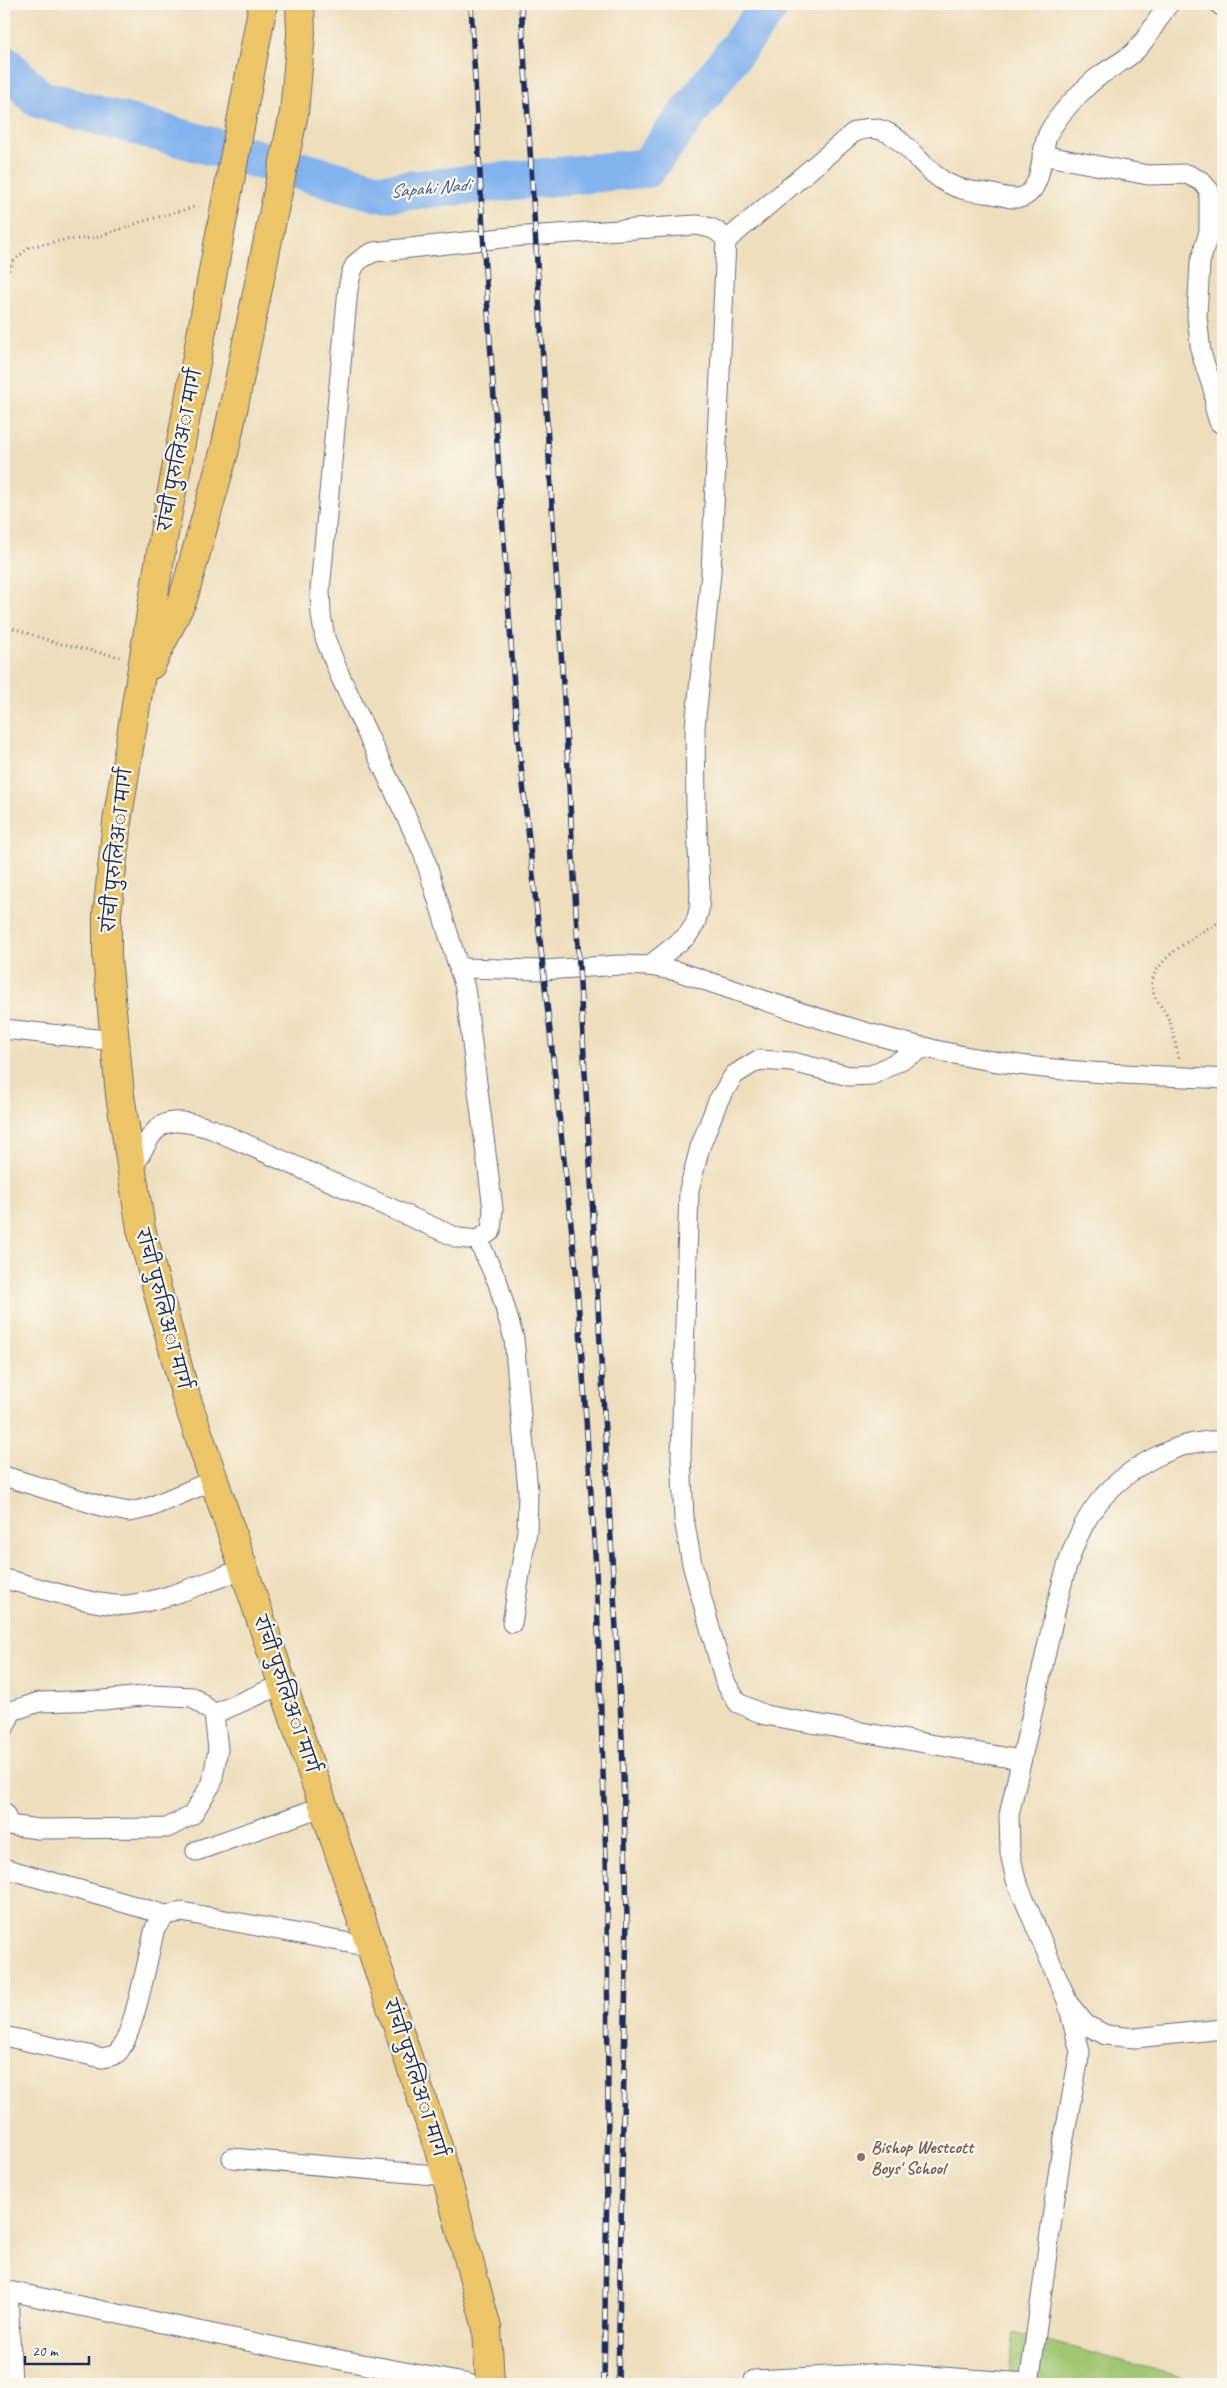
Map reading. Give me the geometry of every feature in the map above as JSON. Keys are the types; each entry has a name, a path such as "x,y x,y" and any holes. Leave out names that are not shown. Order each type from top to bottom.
{"main road":[{"name":"रांची पुरुलिअा मार्ग","path":"263,4 163,539 117,822 107,914 107,957 120,1095 141,1229 186,1397 447,2176 487,2328 490,2384"},
{"path":"139,691 183,599 225,449 294,113 301,34 300,4"}],"street":[{"path":"726,241 853,133 862,129 882,128 948,184 1012,198 1022,197 1029,193 1036,183 1044,142 1056,121 1091,84 1135,52 1169,4"},
{"path":"1219,4 1223,7"},
{"path":"1042,155 1148,175 1188,174 1201,181 1209,190 1209,231 1200,263 1197,316 1201,353 1214,392 1215,409 1219,422 1223,425"},
{"path":"132,1170 153,1131 164,1123 186,1121 212,1129 458,1238 478,1240 491,1231 493,1209 465,988 423,852 340,676 325,638 321,614 322,570 348,288 352,268 361,258 374,252 511,236 696,224 717,230 722,233 726,241 711,574 695,727 699,910 695,924 687,936 649,966"},
{"path":"459,968 544,970 620,965 649,966 677,971 852,1029 926,1047 1010,1064 1067,1071 1223,1079"},
{"path":"4,1029 115,1040"},
{"path":"926,1047 872,1076 849,1076 792,1062 758,1060 734,1075 718,1101 700,1148 689,1190 682,1455 684,1519 692,1564 725,1682 738,1703 765,1715 1021,1760"},
{"path":"478,1240 498,1283 514,1339 526,1472 527,1531 512,1623"},
{"path":"754,2380 885,2373 1029,2384 1061,2154 1080,2052 1068,2003 1016,1880 1010,1853 1009,1815 1065,1573 1081,1533 1098,1503 1120,1481 1148,1461 1180,1447 1212,1440 1223,1441"},
{"path":"4,1476 104,1507 129,1512 148,1508 214,1480"},
{"path":"4,1579 102,1603 126,1605 156,1598 244,1569"},
{"path":"214,1714 283,1684"},
{"path":"4,1728 12,1711 39,1702 103,1700 152,1695 192,1697 214,1714 218,1749 212,1783 192,1815 167,1828 38,1829 9,1825 4,1812"},
{"path":"196,1851 324,1806"},
{"path":"4,1868 166,1915 182,1912 371,1948"},
{"path":"4,2036 102,2058 116,2055 124,2045 130,2027 155,1928 166,1915"},
{"path":"1068,2003 1086,2025 1106,2035 1135,2038 1223,2029"},
{"path":"232,2158 447,2176"},
{"path":"12,2384 6,2290 309,2354 469,2384"}],"path":[{"path":"4,279 14,261 29,247 51,242 95,238 172,213 226,199"},
{"path":"4,625 60,644 143,661"},
{"path":"1187,1077 1170,1022 1154,997 1151,984 1156,972 1179,946 1194,935 1223,920"}],"green space":[{"path":"1014,2332 1208,2384 1008,2384"}],"waterway":[{"name":"Sapahi Nadi","path":"4,64 39,99 381,193 647,168 771,4"}],"railway":[{"path":"471,4 485,269 517,729 576,1270 596,1568 607,1888 608,2108 604,2384"},
{"path":"521,4 566,732 622,1737 627,1913 618,2384"}],"place":[{"name":"Bishop Westcott Boys' School","path":"861,2157"}]}
